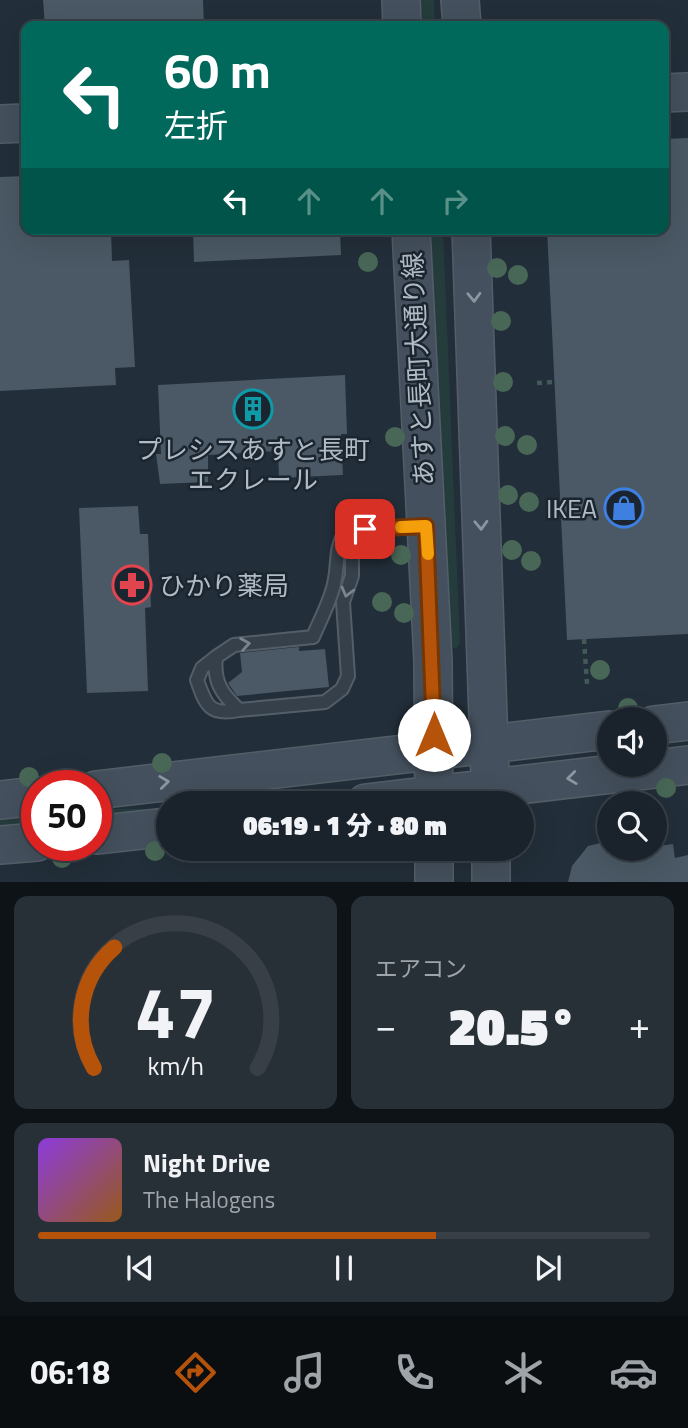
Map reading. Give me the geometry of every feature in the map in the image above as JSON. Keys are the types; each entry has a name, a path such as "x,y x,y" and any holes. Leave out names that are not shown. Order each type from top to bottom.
{"main road":[{"path":"401,0 402,21"},
{"path":"460,0 462,21"},
{"path":"669,93 688,92"},
{"path":"0,124 21,123"},
{"name":"あすと長町大通り線","path":"411,235 433,661 434,791"},
{"path":"471,235 491,791"},
{"path":"667,723 688,721"},
{"path":"112,788 597,731"},
{"path":"517,791 688,765"},
{"path":"0,800 21,798"},
{"path":"112,833 156,828"},
{"path":"0,845 21,843"},
{"path":"434,861 434,882"},
{"path":"491,861 491,882"}],"lane":[{"path":"365,529 352,549 352,576 343,602 348,676 342,688 325,702 221,713 209,707 197,680 202,668 216,657 234,645 313,637 333,589 338,569 336,545 345,530 365,529 426,526"},
{"path":"216,657 214,671 220,693 239,710"}],"path":[{"path":"537,383 554,382"},
{"path":"584,639 587,684"}],"green space":[{"path":"420,0 434,0 435,21 422,21"},
{"path":"431,235 443,235 460,643 456,649 449,645"},
{"path":"112,809 156,809 156,816 112,821"},
{"path":"0,810 21,810 21,824 0,825"}],"building":[{"path":"43,0 203,0 204,21 45,21"},
{"name":"IKEA","path":"688,138 688,634 567,640 547,235 669,235 669,139"},
{"path":"21,176 21,235 111,235 112,261 129,260 135,367 115,368 116,385 0,391 0,177"},
{"path":"193,235 340,235 341,255 194,262"},
{"name":"プレシスあすと長町 エクレール","path":"345,375 347,434 341,434 343,475 279,478 278,451 208,455 208,482 160,484 156,454 161,454 158,385"},
{"path":"138,506 140,534 148,534 151,607 145,608 148,691 87,693 79,508"},
{"path":"299,647 299,651 325,649 329,687 237,696 228,683 242,672 240,653"},
{"path":"597,844 597,861 667,861 667,845 673,844 675,858 688,855 688,882 568,882 572,866 588,846"}],"slow traffic":[{"path":"401,527 426,526 428,554"}],"place":[{"name":"プレシスあすと長町 エクレール","path":"253,409"},
{"name":"IKEA","path":"624,508"},
{"name":"ひかり薬局","path":"132,585"}],"route":[{"path":"365,529 426,526 434,735"}]}
